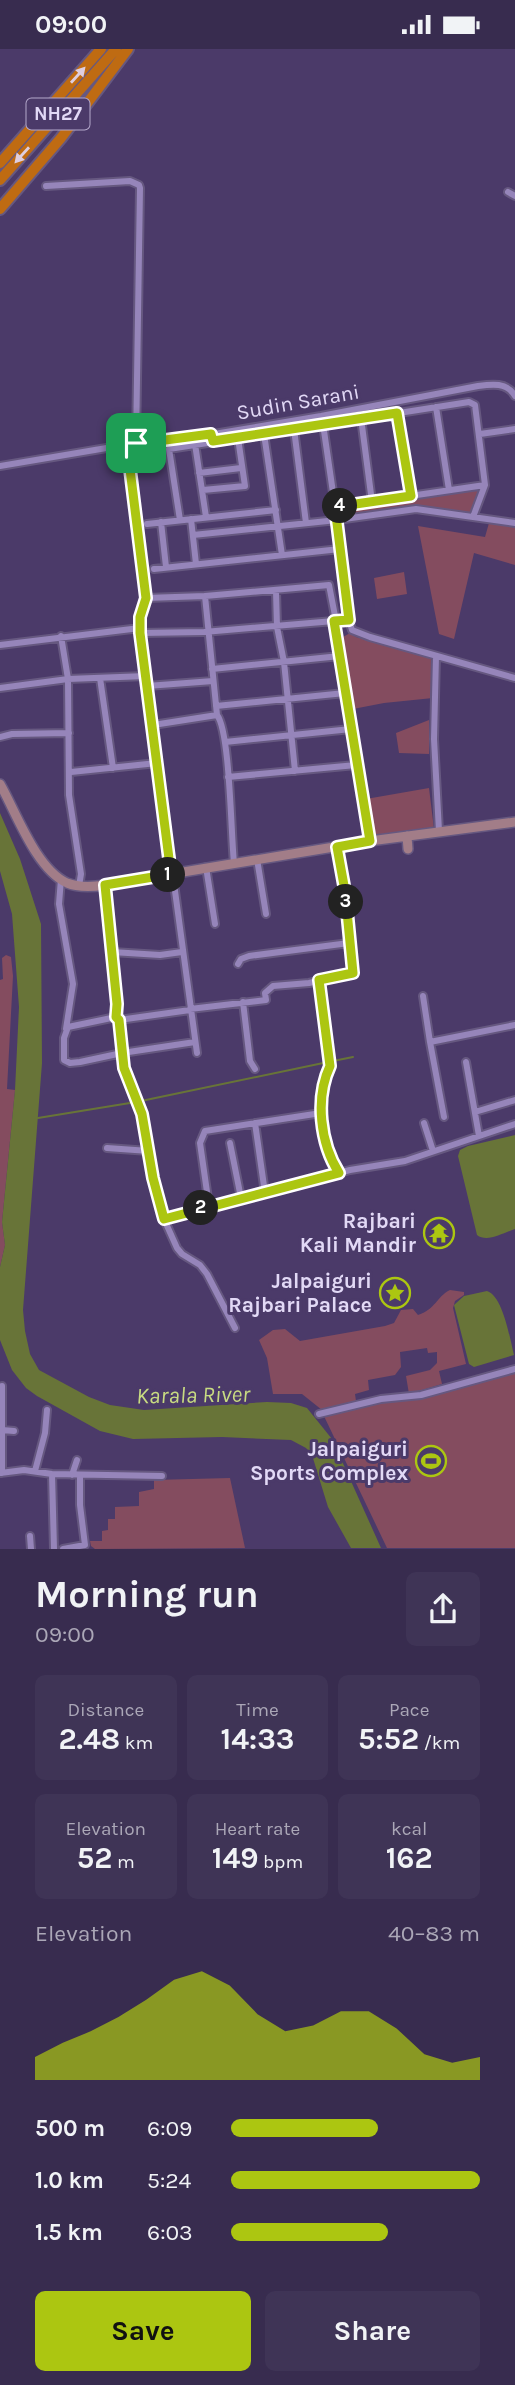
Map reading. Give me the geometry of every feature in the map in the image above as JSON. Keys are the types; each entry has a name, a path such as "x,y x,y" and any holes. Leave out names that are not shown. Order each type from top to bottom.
{"highway":[{"name":"NH27","path":"0,163 102,49"},
{"name":"NH27","path":"0,180 116,49"},
{"path":"0,209 61,138 128,49"}],"street":[{"path":"46,186 130,181 139,184 141,200 138,240 136,443"},
{"name":"Sudin Sarani","path":"0,466 136,443 212,438 486,385 503,386 513,391 515,396"},
{"path":"180,520 169,449 212,438 264,434 474,403 485,485 473,517"},
{"path":"436,407 449,491"},
{"path":"397,413 411,496"},
{"path":"322,416 351,628 356,633 515,678"},
{"path":"361,418 372,502"},
{"path":"294,429 306,523"},
{"path":"480,434 515,429"},
{"path":"264,434 282,555"},
{"path":"203,490 244,486 238,437"},
{"path":"195,444 206,517"},
{"path":"127,445 146,598 140,630 197,1053"},
{"path":"198,473 241,468"},
{"path":"335,507 485,485"},
{"path":"193,535 416,509 515,523"},
{"path":"147,524 276,510"},
{"path":"191,519 196,564"},
{"path":"162,522 166,567"},
{"path":"153,569 341,549"},
{"path":"146,598 276,591 329,585 370,841"},
{"path":"276,591 277,627 284,662 295,771"},
{"path":"205,596 217,715 225,742 234,863"},
{"path":"0,645 61,636 140,630 208,632 349,620"},
{"path":"61,636 68,679 70,802 80,864 79,886"},
{"path":"212,669 340,656"},
{"path":"436,656 434,739 439,831"},
{"path":"0,688 68,679 146,676"},
{"path":"100,678 113,768"},
{"path":"147,685 214,681"},
{"path":"216,706 345,693"},
{"path":"153,725 217,715"},
{"path":"225,742 351,729"},
{"path":"0,737 12,734 69,733"},
{"path":"71,772 157,763"},
{"path":"228,777 356,765"},
{"path":"0,784 41,859 61,879 79,886 105,885 370,841 515,822"},
{"path":"407,836 408,849"},
{"path":"66,1029 78,1024 118,1018 266,1000 265,993 271,987 353,973 345,891 337,847"},
{"path":"257,859 266,914"},
{"path":"206,867 215,924"},
{"path":"61,879 58,904 73,984 64,1057 68,1063 195,1042"},
{"path":"105,885 124,1068 141,1110 153,1178 164,1219 177,1248 200,1265 207,1274 235,1328"},
{"path":"239,964 241,959 248,957 349,943"},
{"path":"112,952 160,955 182,952"},
{"path":"319,980 330,1066 325,1078 321,1113 327,1147 339,1173"},
{"path":"423,996 444,1117"},
{"path":"243,1002 250,1061 255,1069"},
{"path":"430,1042 515,1025"},
{"path":"466,1062 479,1136"},
{"path":"475,1112 515,1100"},
{"path":"209,1206 200,1143 202,1134 209,1130 321,1113"},
{"path":"255,1123 265,1193"},
{"path":"424,1123 433,1151"},
{"path":"164,1219 339,1173 395,1163 515,1124"},
{"path":"230,1143 241,1198"},
{"path":"107,1148 149,1151"},
{"path":"319,1414 381,1399 421,1395 515,1369"},
{"path":"1,1386 1,1473 34,1471 72,1475 162,1476"},
{"path":"34,1471 45,1444 47,1410"},
{"path":"2,1432 14,1430"},
{"path":"72,1475 77,1459"},
{"path":"52,1474 54,1549"},
{"path":"63,1549 85,1547 80,1506 80,1475"},
{"path":"30,1536 31,1549"}],"shaded area":[{"path":"485,485 473,517 416,509 337,520 335,507"},
{"path":"489,523 515,527 515,565 474,553 454,639 439,634 418,526 485,537"},
{"path":"404,572 407,594 377,599 374,578"},
{"path":"350,633 356,637 430,657 433,698 353,709 343,637"},
{"path":"429,720 429,754 399,753 396,733"},
{"path":"429,788 434,829 372,839 366,799"},
{"path":"0,813 20,859 41,924 42,1063 23,1310 30,1354 39,1370 89,1397 110,1405 144,1410 267,1402 291,1403 307,1408 332,1439 381,1548 351,1548 328,1507 312,1455 306,1448 291,1440 222,1437 133,1439 100,1431 37,1396 26,1388 12,1370 0,1340 0,1267 5,1245 2,1222 15,1090 19,1007 12,914 0,871"},
{"path":"6,955 11,957 13,976 7,1089 15,1090 2,1222 5,1245 0,1267 0,980 3,979 2,958"},
{"path":"515,1135 515,1229 495,1237 481,1237 477,1235 458,1156 460,1150"},
{"path":"450,1290 464,1292 464,1295 455,1301 453,1308 466,1364 439,1371 442,1384 409,1394 406,1376 430,1370 437,1363 437,1352 428,1353 427,1348 400,1352 401,1367 395,1375 368,1380 369,1390 355,1394 356,1401 322,1410 302,1394 273,1394 267,1358 259,1340 273,1330 285,1329 300,1341 385,1326 394,1323 401,1310 413,1309 418,1315 424,1312"},
{"path":"487,1291 502,1309 514,1355 474,1367 469,1364 454,1305 464,1296"},
{"name":"Jalpaiguri Sports Complex","path":"515,1370 515,1548 387,1548 323,1414"},
{"path":"230,1478 245,1548 95,1549 91,1546 90,1541 102,1541 102,1531 108,1530 108,1519 115,1519 115,1507 139,1506 139,1492 154,1489 154,1480"}],"waterway":[{"path":"333,1061 353,1057"},
{"path":"141,1101 328,1062"},
{"path":"38,1118 136,1102"}],"place":[{"name":"Rajbari Kali Mandir","path":"439,1233"},
{"name":"Jalpaiguri Rajbari Palace","path":"395,1293"},
{"name":"Jalpaiguri Sports Complex","path":"431,1461"}],"route":[{"path":"397,413 411,496 335,507 349,620 334,621 370,841 337,847 345,891 353,973 319,980 330,1066 325,1078 321,1113 327,1147 339,1173 164,1219 153,1178 142,1114 124,1068 119,1020 116,1017 105,885 171,874 140,633 140,617 146,598 127,445 136,443 211,434 213,441 397,413"}],"water label":[{"name":"Karala River","path":"193,1395"}]}
